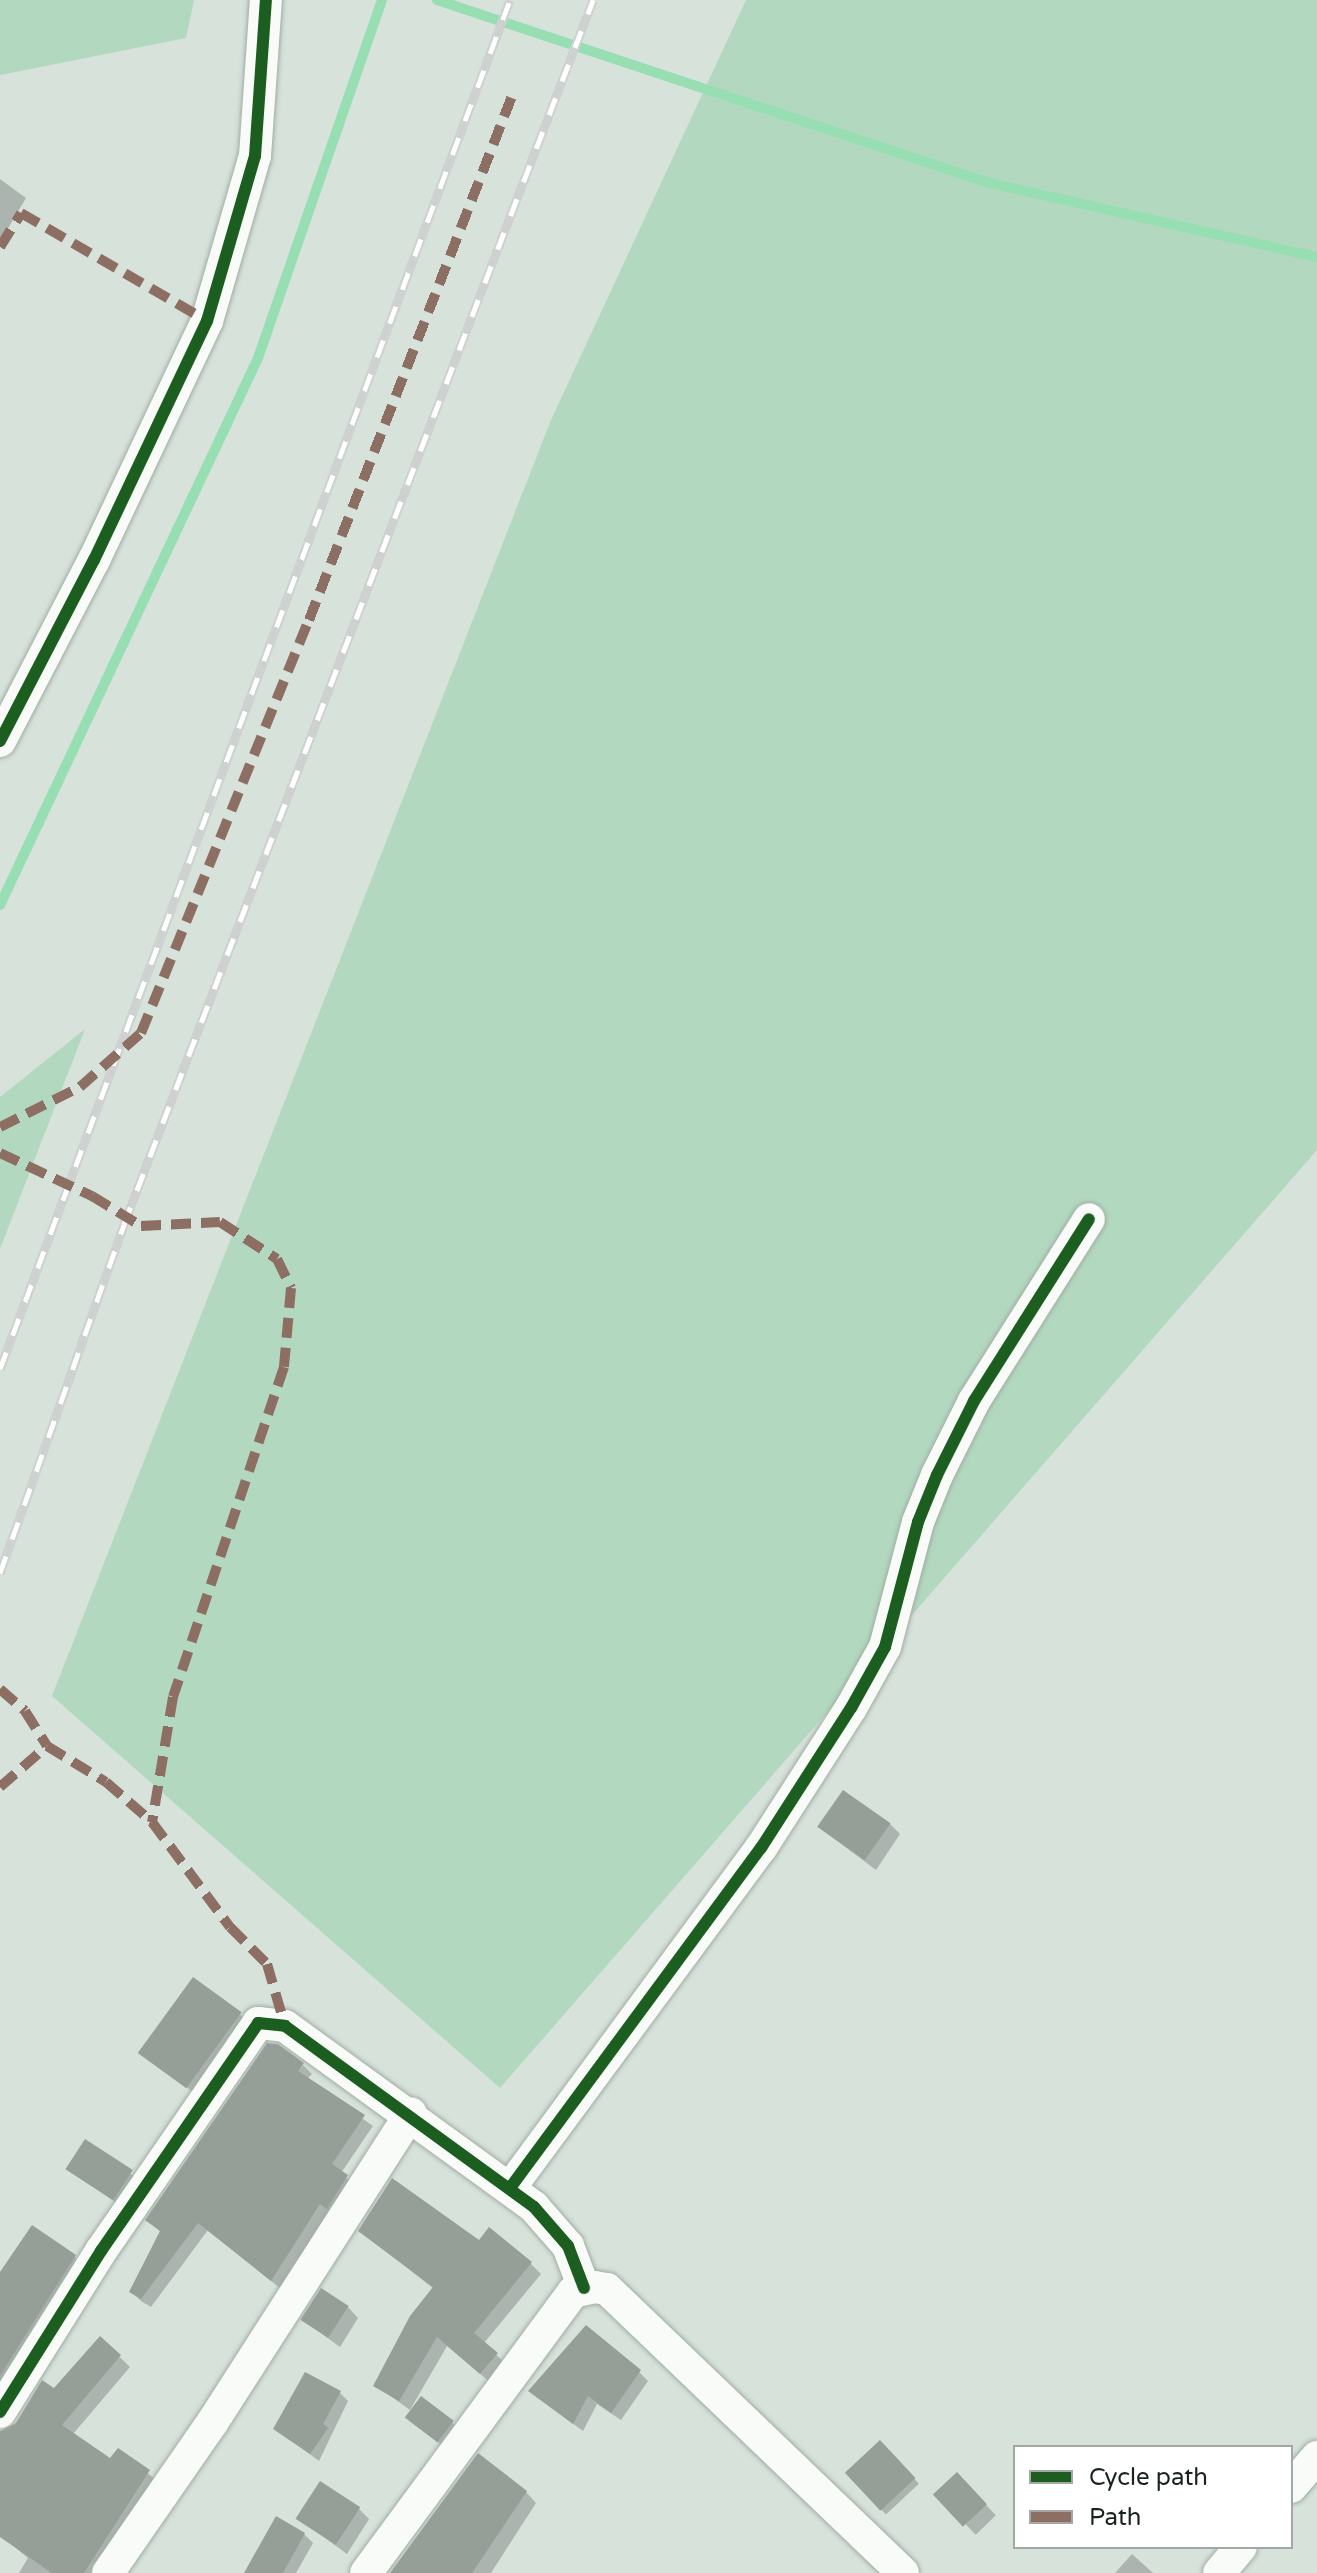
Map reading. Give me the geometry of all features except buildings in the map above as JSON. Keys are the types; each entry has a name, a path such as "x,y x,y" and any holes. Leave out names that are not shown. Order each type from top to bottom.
{"street":[{"path":"0,741 94,560 207,321 255,156 266,0"},
{"path":"510,2188 761,1848 851,1708 885,1647 918,1522 937,1475 974,1401 1089,1219"},
{"path":"0,2412 101,2251 258,2023 285,2026 411,2113 534,2207 568,2246 584,2288"},
{"path":"108,2573 212,2423 411,2113"},
{"path":"366,2573 490,2398 573,2292 584,2288 607,2289 903,2573"},
{"path":"1293,2485 1317,2457"},
{"path":"1219,2573 1239,2549"}],"green space":[{"path":"0,0 194,0 186,38 0,75"},
{"path":"746,0 1317,0 1317,1150 500,2088 52,1696 551,420"},
{"path":"85,1029 0,1249 0,1097"}],"waterway":[{"path":"0,905 258,358 382,0"},
{"path":"437,0 986,182 1317,257"}],"railway":[{"path":"0,1369 510,0"},
{"path":"0,1573 124,1224 593,0"}],"marked path":[{"path":"0,1127 80,1087 141,1033 309,620 514,91"},
{"path":"0,247 21,213 207,321"},
{"path":"0,1153 92,1196 141,1226 220,1222 277,1259 291,1288 284,1367 173,1697 152,1822"},
{"path":"0,1689 25,1711 47,1746"},
{"path":"0,1787 47,1746 106,1782 152,1822 230,1927 267,1964 285,2026"}],"cycle path":[{"path":"0,741 94,560 207,321 255,156 266,0"},
{"path":"510,2188 761,1848 851,1708 885,1647 918,1522 937,1475 974,1401 1089,1219"},
{"path":"0,2412 101,2251 258,2023 285,2026 534,2207 568,2246 584,2288"}]}
